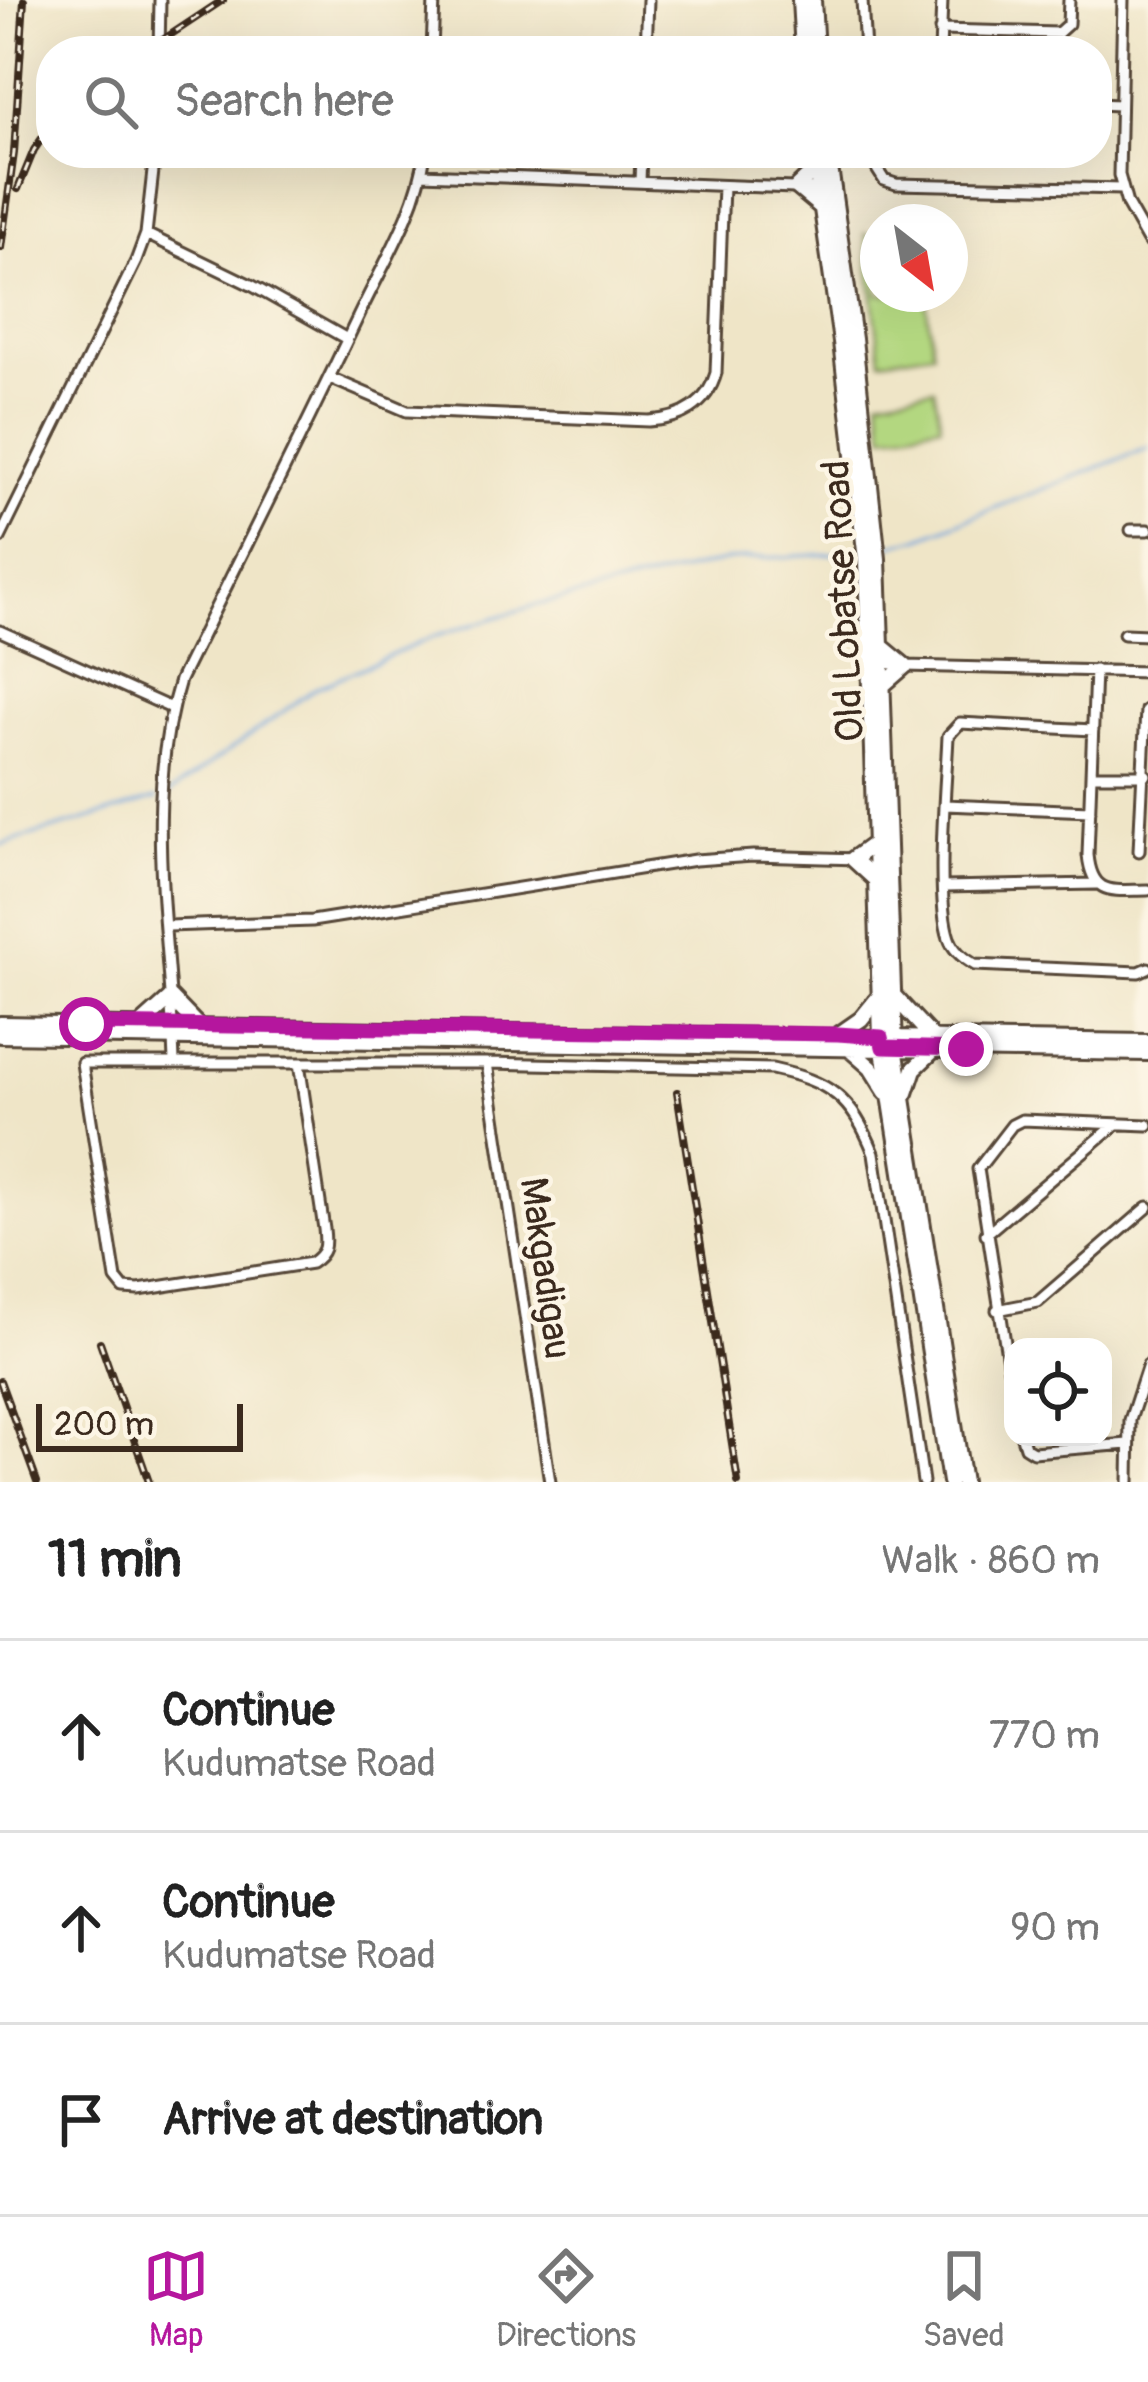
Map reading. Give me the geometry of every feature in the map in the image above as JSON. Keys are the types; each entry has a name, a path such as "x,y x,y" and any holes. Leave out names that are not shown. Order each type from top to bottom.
{"main road":[{"path":"800,0 802,36"},
{"path":"813,0 815,36"},
{"path":"810,168 797,187 828,207"},
{"path":"816,168 828,207"},
{"name":"Old Lobatse Road","path":"830,168 828,207 871,480 882,686 880,854 886,996"},
{"path":"819,190 832,178"},
{"path":"882,686 905,666 877,656 880,854 876,880 889,1096 950,1482"},
{"path":"853,859 880,854"},
{"path":"853,859 876,880"},
{"path":"842,1040 886,996"},
{"path":"886,996 934,1043 1148,1042"},
{"path":"142,1024 171,998 197,1025"},
{"path":"0,1024 87,1031 142,1024 173,1032 197,1025 842,1040 1148,1053"},
{"path":"0,1035 87,1031 842,1040 871,1068 889,1096"},
{"path":"889,1042 904,1103 963,1482"},
{"path":"904,1103 914,1069 934,1043"}],"street":[{"path":"159,36 160,0"},
{"path":"433,36 434,0"},
{"path":"647,36 648,0"},
{"path":"862,0 865,36"},
{"path":"940,36 941,0"},
{"path":"940,30 1058,33 1068,24 1069,0"},
{"path":"1123,0 1122,189 1148,241"},
{"path":"1112,105 1119,105"},
{"path":"0,538 146,234 153,168"},
{"path":"174,1062 162,799 163,752 171,708 180,680 330,378 423,168"},
{"path":"640,168 640,182"},
{"path":"877,168 884,180 896,184 1122,189"},
{"path":"422,174 819,190"},
{"path":"330,378 407,411 649,421 686,413 708,391 716,373 723,186"},
{"path":"146,234 347,339"},
{"path":"1131,530 1148,530"},
{"path":"0,632 171,708"},
{"path":"1124,634 1148,634"},
{"path":"905,666 1148,672"},
{"path":"1095,670 1090,868 1097,884"},
{"path":"1138,851 1146,710"},
{"path":"1093,730 960,723 948,736 944,887 950,940 975,965 1139,972 1148,968"},
{"path":"1091,776 1145,775"},
{"path":"945,805 1090,811"},
{"path":"168,926 312,921 695,860 753,856 853,859"},
{"path":"944,887 1097,884 1112,890 1148,890"},
{"path":"299,1063 324,1229 322,1256 311,1263 124,1289 116,1279 82,1063 174,1062 487,1063 772,1069 808,1077 852,1107 874,1154 923,1482"},
{"name":"Makgadigau","path":"487,1063 550,1482"},
{"path":"1004,1340 979,1169 1012,1125 1035,1119 1148,1125"},
{"path":"986,1234 1116,1124"},
{"path":"997,1310 1038,1302 1148,1207"},
{"path":"1129,1482 1130,1420 1148,1367"},
{"path":"1112,1445 1127,1444"},
{"path":"1024,1446 1034,1452 1104,1446"}],"green space":[{"path":"875,312 927,312 933,352 881,360"},
{"path":"934,388 941,424 885,435 879,398"}],"waterway":[{"path":"884,547 1148,448"},
{"path":"167,795 316,688 433,637 533,606 728,560 852,553"},
{"path":"0,845 156,799"}],"railway":[{"path":"1,248 14,153 24,0"},
{"path":"169,36 223,0"},
{"path":"18,189 36,147"},
{"path":"677,1092 738,1482"},
{"path":"100,1342 149,1482"},
{"path":"0,1381 37,1482"}],"route":[{"path":"86,1024 838,1034 881,1037 883,1047 966,1049"}]}
